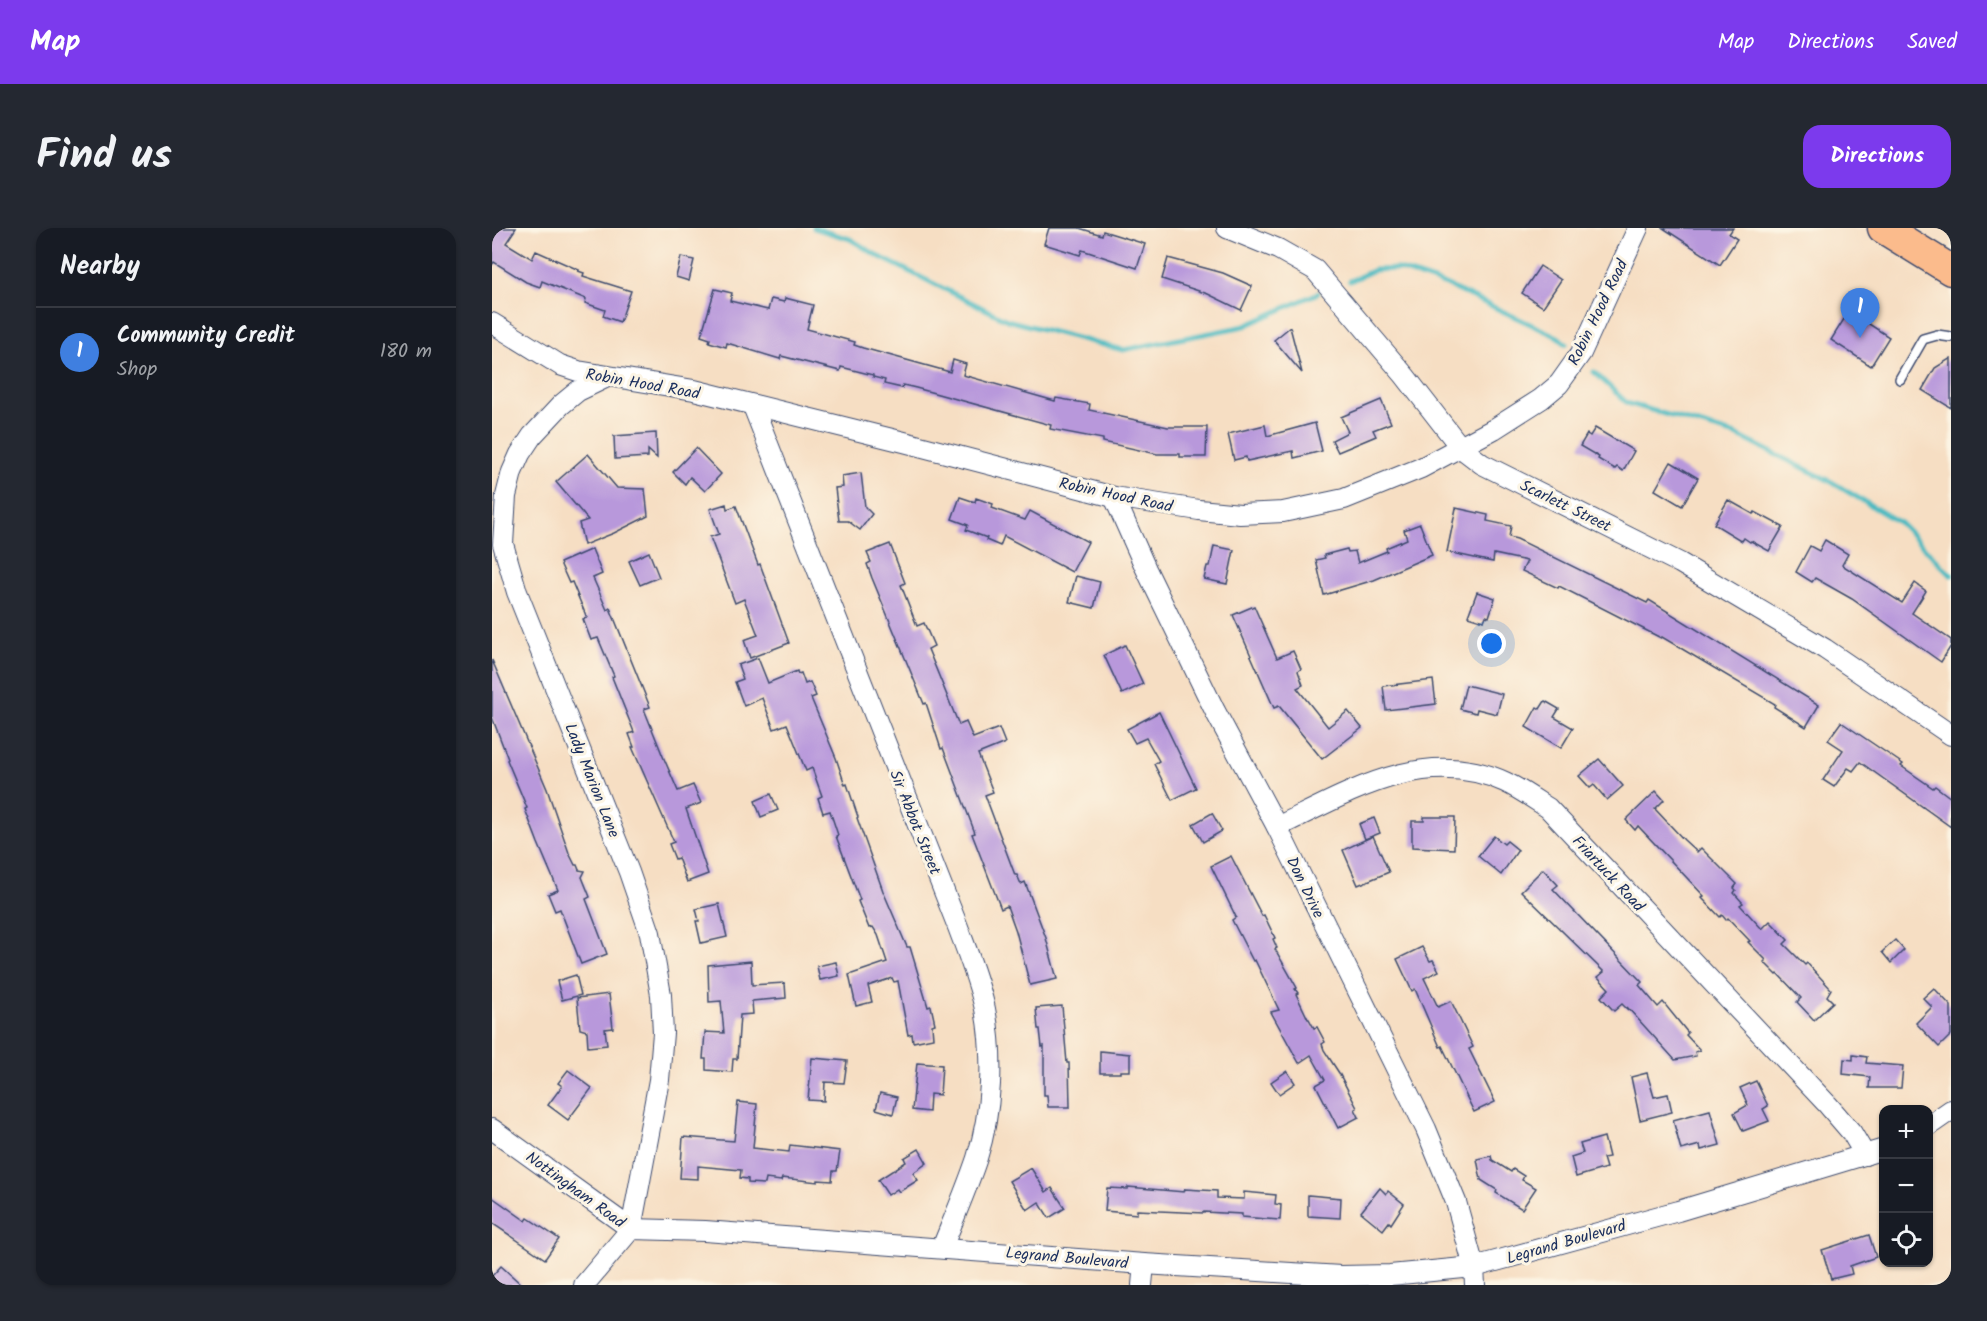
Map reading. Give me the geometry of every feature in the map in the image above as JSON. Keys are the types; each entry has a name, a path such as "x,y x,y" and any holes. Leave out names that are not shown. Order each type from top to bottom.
{"main road":[{"path":"1898,234 1951,270"}],"street":[{"name":"Scarlett Street","path":"1227,228 1278,249 1315,270 1405,376 1461,448 1482,464 1680,563 1825,649 1951,735"},
{"name":"Robin Hood Road","path":"492,323 560,365 578,371 694,390 1114,497 1240,514 1283,512 1344,499 1380,486 1461,448 1541,399 1559,384 1581,353 1638,228"},
{"name":"Lady Marion Lane","path":"607,377 578,391 561,405 532,436 520,454 512,472 506,496 503,544 518,592 629,872 650,933 662,995 663,1033 660,1080 632,1229"},
{"name":"Sir Abbot Street","path":"753,406 958,927 985,1010 990,1071 987,1111 977,1157 942,1248"},
{"name":"Don Drive","path":"1114,497 1215,711 1276,827 1426,1130 1456,1202 1475,1276"},
{"name":"Friartuck Road","path":"1276,827 1374,782 1407,772 1436,769 1462,770 1485,775 1515,788 1548,808 1852,1133 1874,1152"},
{"path":"1933,1123 1951,1110"},
{"name":"Nottingham Road","path":"492,1129 632,1229"},
{"name":"Legrand Boulevard","path":"632,1229 705,1232 1341,1276 1475,1276 1689,1207 1874,1152"},
{"path":"584,1285 632,1229"},
{"path":"1142,1285 1144,1264"}],"lane":[{"path":"1900,379 1923,339 1937,335 1951,337"}],"building":[{"path":"492,228 516,228 506,243 532,259 536,251 579,270 584,273 583,276 631,291 620,322 603,316 605,310 585,303 586,299 542,281 540,287 526,282 494,262 492,265"},
{"path":"1049,228 1079,228 1102,235 1103,231 1145,244 1137,268 1082,250 1080,255 1044,244"},
{"path":"1663,228 1733,228 1729,234 1737,239 1720,265"},
{"path":"681,257 694,260 689,281 676,277"},
{"path":"1168,258 1223,273 1252,286 1241,310 1208,294 1162,279"},
{"path":"1540,266 1561,280 1543,307 1522,293"},
{"path":"715,289 732,293 730,301 768,310 771,299 784,302 785,298 813,305 807,329 855,342 854,345 863,348 950,372 953,360 966,364 963,375 1055,401 1056,398 1090,404 1089,410 1168,427 1207,427 1206,457 1157,454 1103,442 1103,439 1050,429 1051,425 916,388 884,384 885,380 873,377 873,375 841,367 840,371 781,356 780,359 727,343 726,347 709,342 710,339 701,336"},
{"path":"1849,311 1889,337 1871,366 1831,340"},
{"path":"1290,327 1302,373 1274,340"},
{"path":"1951,358 1951,408 1922,390 1935,368"},
{"path":"1381,400 1391,423 1373,430 1376,436 1338,452 1332,440 1348,432 1341,417"},
{"path":"1315,423 1322,451 1294,458 1293,451 1247,461 1246,457 1234,460 1228,434 1265,425 1267,436"},
{"path":"1595,428 1634,451 1623,471 1617,467 1615,469 1580,446 1587,434 1590,436"},
{"path":"656,433 657,458 648,450 648,457 615,459 614,436"},
{"path":"696,448 721,474 705,491 690,477 685,484 673,472"},
{"path":"588,454 617,488 645,489 648,516 584,545 579,523 588,520 556,482"},
{"path":"1671,462 1698,478 1682,506 1655,490"},
{"path":"861,473 865,507 872,514 860,530 848,521 839,521 835,488 843,487 842,476"},
{"path":"960,497 975,502 976,498 993,504 992,508 1025,520 1030,511 1088,542 1072,572 1004,536 1000,546 966,530 968,525 952,519"},
{"path":"1728,500 1783,527 1769,551 1744,538 1742,541 1714,524"},
{"path":"726,504 727,509 736,506 789,643 750,658 744,640 758,635 744,599 735,603 710,537 719,534 710,509"},
{"path":"1456,508 1488,515 1487,521 1511,526 1509,537 1647,603 1649,600 1819,705 1806,727 1774,707 1775,704 1662,637 1559,586 1558,588 1522,571 1527,561 1494,554 1493,562 1447,552"},
{"path":"1420,524 1432,555 1374,580 1324,595 1316,560 1325,558 1324,555 1347,549 1348,552 1355,551 1358,563 1387,551 1386,548 1407,539 1404,530"},
{"path":"1825,540 1848,554 1842,565 1902,603 1915,583 1926,591 1912,613 1951,640 1951,646 1941,662 1852,599 1815,578 1812,582 1796,572 1810,546 1819,551"},
{"path":"890,544 905,583 901,585 917,626 924,623 934,646 928,649 959,725 966,722 973,738 999,728 1005,743 978,754 993,792 985,795 1015,875 1021,884 1025,882 1046,938 1057,979 1030,985 1007,906 1001,909 926,703 924,704 872,578 867,564 871,562 867,553"},
{"path":"1214,546 1234,550 1227,584 1204,579 1207,566 1210,566"},
{"path":"592,549 602,574 593,578 607,610 610,608 650,707 644,709 662,754 678,791 693,785 701,803 686,809 708,874 687,882 678,858 675,859 669,844 674,842 632,747 634,747 629,734 634,732 612,677 614,676 598,638 591,640 583,619 587,618 572,582 569,583 560,563"},
{"path":"649,552 659,577 640,585 629,561"},
{"path":"1076,576 1100,582 1094,608 1069,602"},
{"path":"1477,592 1495,598 1489,617 1486,616 1484,621 1468,616"},
{"path":"1254,606 1277,658 1293,651 1301,669 1298,671 1303,685 1297,688 1328,727 1348,711 1362,728 1322,759 1279,706 1274,708 1233,615"},
{"path":"1125,645 1143,684 1122,694 1104,655"},
{"path":"758,658 768,683 797,671 798,674 801,673 805,684 810,682 816,696 811,698 845,785 847,784 883,891 907,947 910,947 928,1007 931,1006 935,1024 932,1025 933,1038 913,1042 912,1034 908,1035 898,981 894,982 892,978 868,986 872,1002 856,1006 849,975 887,962 878,935 873,927 869,928 858,901 860,900 836,836 838,835 830,811 823,813 818,798 822,796 812,768 806,771 787,724 774,729 762,698 744,706 735,682 743,679 738,665"},
{"path":"492,660 547,789 569,853 579,870 585,871 582,877 590,897 586,899 607,954 581,964 560,909 555,911 548,894 558,890 525,809 527,808 492,717"},
{"path":"1433,680 1436,704 1386,710 1383,686"},
{"path":"1466,685 1502,694 1497,714 1477,709 1476,713 1460,709"},
{"path":"1545,701 1559,709 1554,717 1573,728 1561,748 1526,727 1537,707 1540,709"},
{"path":"1159,712 1196,788 1172,800 1154,764 1159,761 1146,738 1135,743 1127,729"},
{"path":"1841,722 1903,764 1901,766 1951,798 1951,827 1860,762 1853,771 1848,768 1834,787 1823,780 1843,750 1828,740"},
{"path":"1599,759 1623,786 1607,800 1594,785 1590,788 1579,776"},
{"path":"1656,791 1664,800 1655,809 1697,852 1701,848 1737,884 1734,893 1743,903 1740,905 1762,929 1770,921 1788,940 1784,944 1805,965 1807,963 1831,989 1827,996 1833,1002 1814,1020 1797,1002 1801,998 1764,962 1766,960 1748,942 1750,941 1728,918 1726,920 1722,915 1720,917 1702,898 1704,896 1638,826 1635,830 1626,820"},
{"path":"771,794 778,810 761,817 755,801"},
{"path":"1212,813 1222,831 1203,842 1193,824"},
{"path":"1424,817 1455,817 1454,849 1412,847 1412,821 1424,821"},
{"path":"1374,818 1380,833 1365,839 1359,824"},
{"path":"1373,836 1389,872 1358,885 1343,850"},
{"path":"1494,836 1504,844 1507,841 1518,850 1501,875 1478,856"},
{"path":"1231,856 1275,938 1273,939 1277,948 1275,949 1297,988 1295,989 1298,993 1296,994 1308,1019 1314,1028 1317,1027 1325,1042 1322,1044 1324,1050 1357,1108 1355,1109 1359,1117 1338,1128 1316,1085 1325,1080 1311,1055 1299,1063 1271,1012 1279,1010 1255,960 1253,961 1232,920 1236,917 1211,866"},
{"path":"1543,869 1558,885 1553,889 1642,982 1639,985 1658,1007 1663,1002 1688,1033 1686,1035 1700,1050 1695,1052 1696,1056 1675,1060 1627,1007 1628,1010 1622,1004 1614,1011 1601,997 1609,989 1598,977 1604,972 1521,891"},
{"path":"719,904 727,937 701,943 696,909"},
{"path":"1895,940 1904,950 1891,963 1882,952"},
{"path":"1422,947 1439,971 1424,978 1438,1007 1451,1001 1473,1047 1469,1049 1495,1102 1474,1112 1442,1046 1440,1047 1415,989 1412,991 1397,959"},
{"path":"751,961 752,985 785,983 786,998 752,1001 753,1014 740,1015 737,1059 733,1059 732,1072 706,1070 706,1059 703,1059 705,1032 724,1033 721,1001 709,1002 708,965"},
{"path":"836,962 839,976 820,980 817,966"},
{"path":"576,975 581,995 562,1000 557,981"},
{"path":"1934,988 1951,1006 1951,1035 1939,1047 1916,1023 1932,1007 1923,998"},
{"path":"609,994 613,1028 605,1029 607,1045 588,1047 587,1031 580,1029 577,998"},
{"path":"1062,1006 1067,1063 1069,1063 1070,1107 1048,1107 1047,1095 1044,1095 1044,1046 1042,1047 1040,1029 1038,1029 1036,1008"},
{"path":"1100,1051 1130,1054 1130,1071 1100,1073"},
{"path":"1853,1055 1867,1057 1866,1063 1903,1066 1901,1088 1869,1088 1870,1077 1843,1074 1844,1059 1853,1060"},
{"path":"812,1058 847,1061 844,1083 825,1082 824,1101 808,1100"},
{"path":"917,1063 942,1065 940,1095 930,1094 929,1112 912,1110"},
{"path":"568,1070 592,1088 568,1120 548,1105 562,1086 558,1083"},
{"path":"1287,1071 1295,1083 1279,1094 1271,1082"},
{"path":"1647,1073 1654,1097 1668,1094 1672,1112 1640,1120 1631,1077"},
{"path":"1756,1081 1768,1106 1763,1109 1769,1121 1743,1131 1734,1113 1748,1105 1740,1088"},
{"path":"880,1093 897,1097 893,1114 876,1109"},
{"path":"738,1102 757,1104 753,1148 789,1152 790,1145 840,1151 837,1171 833,1171 832,1181 818,1180 818,1182 782,1178 781,1181 766,1179 765,1184 748,1183 748,1179 740,1178 741,1170 698,1166 698,1179 680,1178 683,1137 734,1141"},
{"path":"1710,1110 1720,1145 1701,1150 1700,1145 1681,1150 1673,1120"},
{"path":"1604,1137 1609,1157 1603,1158 1606,1168 1576,1177 1571,1157 1583,1153 1580,1144"},
{"path":"919,1149 927,1163 913,1173 918,1180 899,1192 897,1189 888,1195 878,1180 906,1162 904,1158"},
{"path":"1491,1156 1492,1160 1511,1172 1513,1169 1524,1176 1522,1180 1536,1188 1522,1209 1496,1193 1497,1190 1481,1180 1477,1159"},
{"path":"1031,1168 1046,1192 1052,1188 1065,1208 1049,1218 1039,1202 1027,1210 1009,1181"},
{"path":"1128,1187 1184,1192 1185,1189 1217,1191 1217,1198 1244,1199 1244,1192 1276,1195 1275,1204 1281,1205 1280,1220 1242,1217 1242,1214 1204,1212 1137,1210 1137,1214 1105,1211 1107,1188 1128,1189"},
{"path":"1380,1188 1386,1194 1388,1191 1404,1204 1391,1224 1389,1222 1383,1230 1361,1212"},
{"path":"1308,1195 1341,1198 1340,1218 1308,1216"},
{"path":"492,1197 526,1221 528,1218 559,1239 545,1259 492,1223"},
{"path":"1869,1235 1876,1257 1850,1266 1852,1274 1831,1279 1822,1250"},
{"path":"501,1266 522,1285 492,1285 492,1276"}],"waterway":[{"path":"814,228 850,239 878,256 1007,320 1123,350 1245,326 1318,293"},
{"path":"1350,281 1374,270 1398,269 1446,285 1558,337 1566,344"},
{"path":"1594,372 1627,403 1736,435 1830,481 1900,523 1951,575"}],"place":[{"name":"Community Credit","path":"1860,338"}]}
